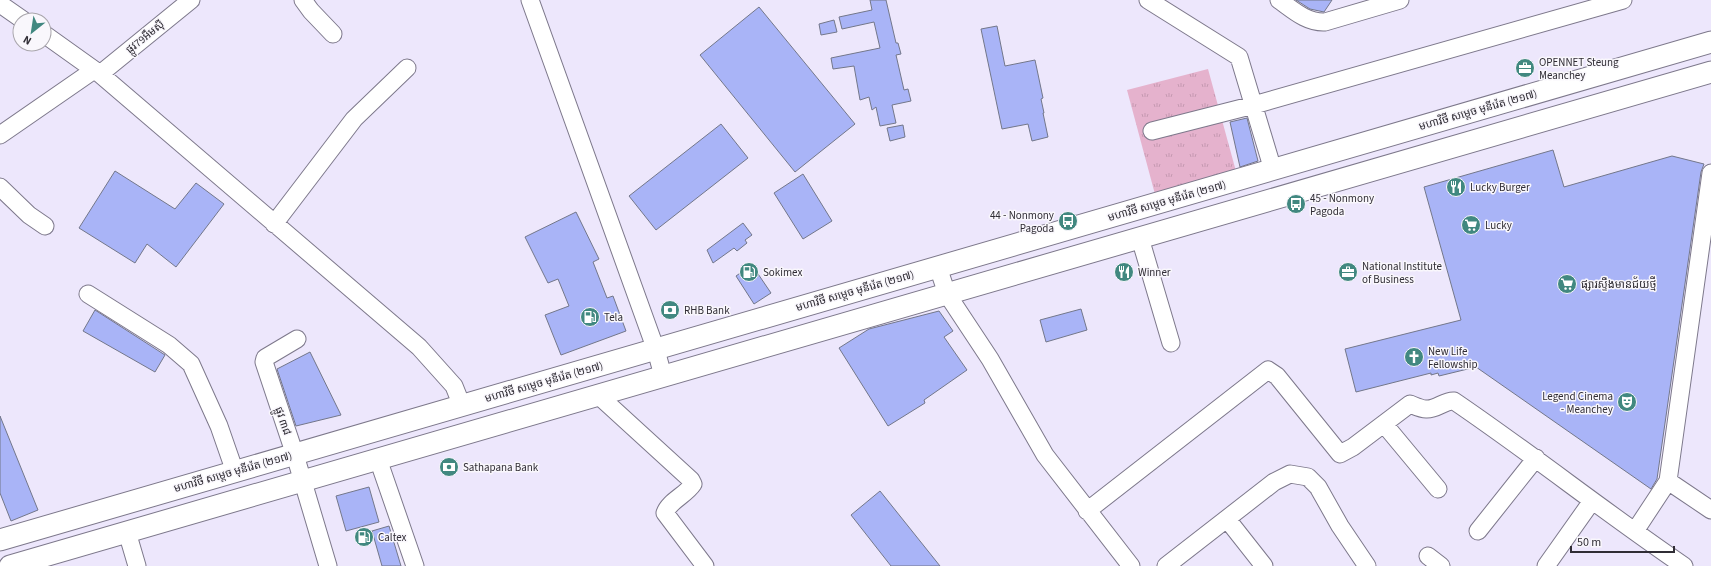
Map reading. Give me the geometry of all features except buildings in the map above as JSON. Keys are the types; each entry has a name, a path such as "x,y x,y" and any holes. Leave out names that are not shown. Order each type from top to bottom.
{"main road":[{"name":"មហាវិថី សម្តេច មុនីរ៉េត (២១៧)","path":"0,540 1273,170 1710,47"},
{"path":"12,566 1711,72"}],"street":[{"name":"ផ្លូវ79អឹមស៊ី","path":"0,135 97,72 190,0"},
{"path":"303,0 311,11 333,34"},
{"path":"530,0 656,350 663,376"},
{"path":"1148,0 1239,57 1273,170"},
{"path":"1279,0 1310,21 1317,23 1400,0"},
{"path":"1152,131 1254,105 1623,0"},
{"path":"0,4 12,12"},
{"path":"52,40 97,72 420,347 454,386 462,406"},
{"path":"274,224 354,119 407,68"},
{"path":"1635,531 1668,481 1711,174"},
{"path":"0,187 29,214 45,226"},
{"path":"1140,238 1172,343"},
{"path":"938,267 947,294 990,360 1045,454 1087,511 1131,566"},
{"path":"88,294 169,345 191,364 219,426 235,472"},
{"name":"ផ្លូវ ៣៨","path":"298,339 265,358 264,362 295,455 328,566"},
{"path":"1087,511 1268,370 1277,376 1340,454 1353,447 1410,404 1425,410 1436,408 1451,400 1536,458 1592,501 1682,566"},
{"path":"598,395 691,480 693,484 690,489 668,507 665,513 705,566"},
{"path":"1384,424 1438,489"},
{"path":"1478,531 1536,458"},
{"path":"378,459 415,566"},
{"path":"1166,566 1274,482 1290,474 1308,477 1318,487 1340,526 1367,566"},
{"path":"1668,481 1711,510"},
{"path":"1546,566 1592,501"},
{"path":"1227,519 1264,566"},
{"path":"127,532 137,566"}],"green space":[{"path":"1208,69 1237,175 1156,198 1127,90"}],"place":[{"name":"OPENNET Steung Meanchey","path":"1525,68"},
{"name":"Lucky Burger","path":"1456,187"},
{"name":"45 - Nonmony Pagoda","path":"1296,204"},
{"name":"44 - Nonmony Pagoda","path":"1068,221"},
{"name":"Lucky","path":"1471,225"},
{"name":"Sokimex","path":"749,272"},
{"name":"Winner","path":"1124,272"},
{"name":"National Institute of Business","path":"1348,272"},
{"name":"ផ្សារស្ទឹងមានជ័យថ្មី","path":"1567,284"},
{"name":"RHB Bank","path":"670,310"},
{"name":"Tela","path":"590,317"},
{"name":"New Life Fellowship","path":"1414,357"},
{"name":"Legend Cinema - Meanchey","path":"1627,402"},
{"name":"Sathapana Bank","path":"449,467"},
{"name":"Caltex","path":"364,537"}]}
